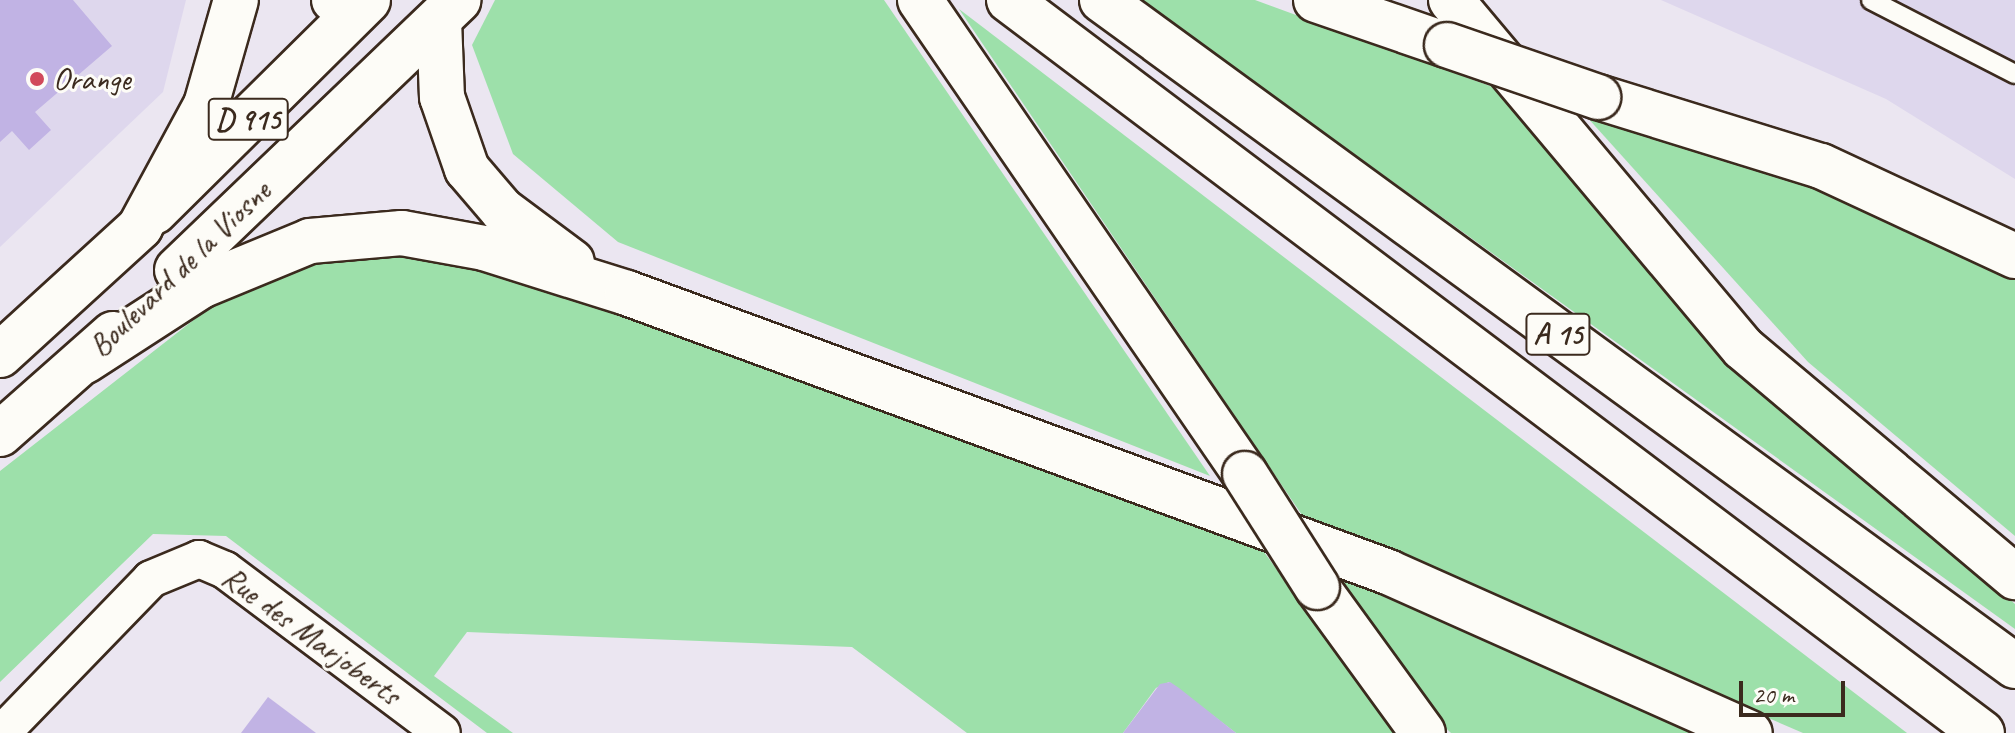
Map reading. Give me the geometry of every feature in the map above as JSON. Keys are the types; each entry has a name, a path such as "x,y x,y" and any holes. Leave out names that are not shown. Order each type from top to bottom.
{"main road":[{"path":"140,227 206,105 236,0"},
{"path":"920,0 1245,474 1317,587 1423,733"},
{"name":"A 15","path":"1009,0 1982,733"},
{"name":"A 15","path":"1102,0 2015,666"},
{"path":"1316,0 1598,97 1821,166 2015,256"},
{"path":"1451,0 1743,348 2015,577"},
{"path":"353,4 448,7 442,97 467,169 502,210 557,253 627,293"},
{"name":"Boulevard de la Viosne","path":"0,355 140,227 353,4"},
{"name":"Boulevard de la Viosne","path":"0,434 85,361 448,7"},
{"path":"85,361 201,286 278,251 342,236 432,237 627,293 1388,572 1750,733"}],"street":[{"name":"Rue des Marjoberts","path":"2,733 151,579 199,559 225,570 442,733"}],"lane":[{"path":"1871,0 2015,74"}],"shaded area":[{"path":"0,0 186,0 163,92 0,247"},
{"path":"1661,0 2015,0 2015,179 1886,99"}],"green space":[{"path":"495,0 884,0 1210,476 618,242 513,154 472,45"},
{"path":"1140,0 1255,0 1501,90 1727,350 2015,604 2015,629"},
{"path":"959,9 1907,733 1803,733 1304,518"},
{"path":"1586,116 1803,184 2015,276 2015,536 1808,362"},
{"path":"379,246 513,272 1259,545 1394,733 1236,733 1169,682 1156,688 1123,733 967,733 852,647 467,632 434,676 513,733 487,733 226,536 153,534 0,682 0,471 209,308 268,273"},
{"path":"1341,579 1608,686 1700,733 1451,733 1424,707"}],"building":[{"name":"Orange","path":"0,0 73,0 112,46 35,112 51,130 29,150 12,131 0,142"},
{"path":"1170,682 1236,733 1123,733 1160,684"},
{"path":"268,697 316,733 241,733"}],"place":[{"name":"Orange","path":"37,79"}]}
